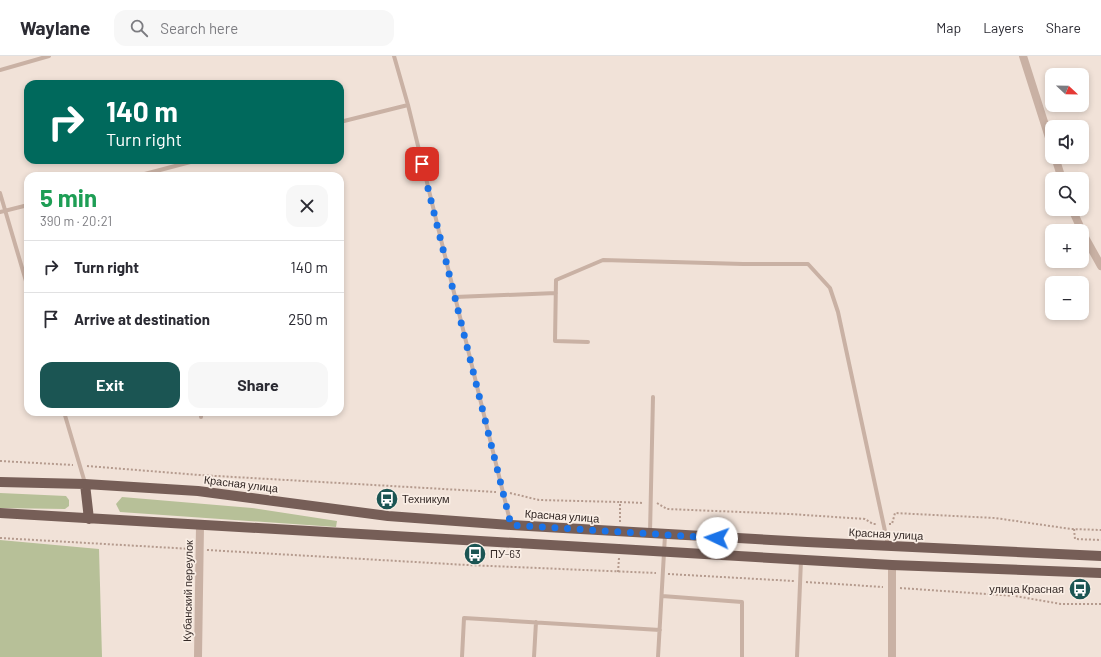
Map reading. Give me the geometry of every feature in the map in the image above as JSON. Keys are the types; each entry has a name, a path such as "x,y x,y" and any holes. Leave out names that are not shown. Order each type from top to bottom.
{"main road":[{"name":"Красная улица","path":"0,482 85,484 198,491 388,516 511,525 888,547 1101,556"},
{"path":"85,484 89,519"},
{"path":"0,513 200,526 892,565 1101,573"}],"street":[{"path":"1023,56 1045,125"},
{"path":"1089,244 1101,266"},
{"name":"Кубанский переулок","path":"198,657 200,526"},
{"path":"892,565 892,657"}],"lane":[{"path":"0,70 49,56"},
{"path":"394,56 408,105 511,525"},
{"path":"344,121 408,105"},
{"path":"152,172 183,164"},
{"path":"0,193 24,274"},
{"path":"0,212 24,206"},
{"path":"588,342 555,341 556,280 603,260 743,264 808,264 830,288 838,312 888,547"},
{"path":"455,297 556,292"},
{"path":"650,533 653,397"},
{"path":"65,416 85,484"},
{"path":"658,657 664,573 665,534"},
{"path":"798,657 801,560"},
{"path":"662,596 742,602 742,657"},
{"path":"462,657 464,618 660,630"},
{"path":"534,657 536,622"}],"path":[{"path":"0,461 80,465 199,475 518,493 539,500 657,503 667,509 798,514 865,519 873,524 884,525 892,524 895,513 995,518 1074,529 1101,530"},
{"path":"619,532 620,502"},
{"path":"1074,529 1075,539 1101,540"},
{"path":"0,538 467,565 664,573 1015,596 1061,604 1101,604"},
{"path":"618,572 619,549"}],"green space":[{"path":"0,493 66,496 69,500 69,506 65,509 0,508"},
{"path":"122,497 252,508 337,521 336,527 120,512 116,504"},
{"path":"0,540 99,549 102,657 0,657"}],"place":[{"name":"Техникум","path":"387,499"},
{"name":"ПУ-63","path":"475,554"},
{"name":"улица Красная","path":"1080,589"}],"route":[{"path":"422,164 511,525 717,538"}]}
